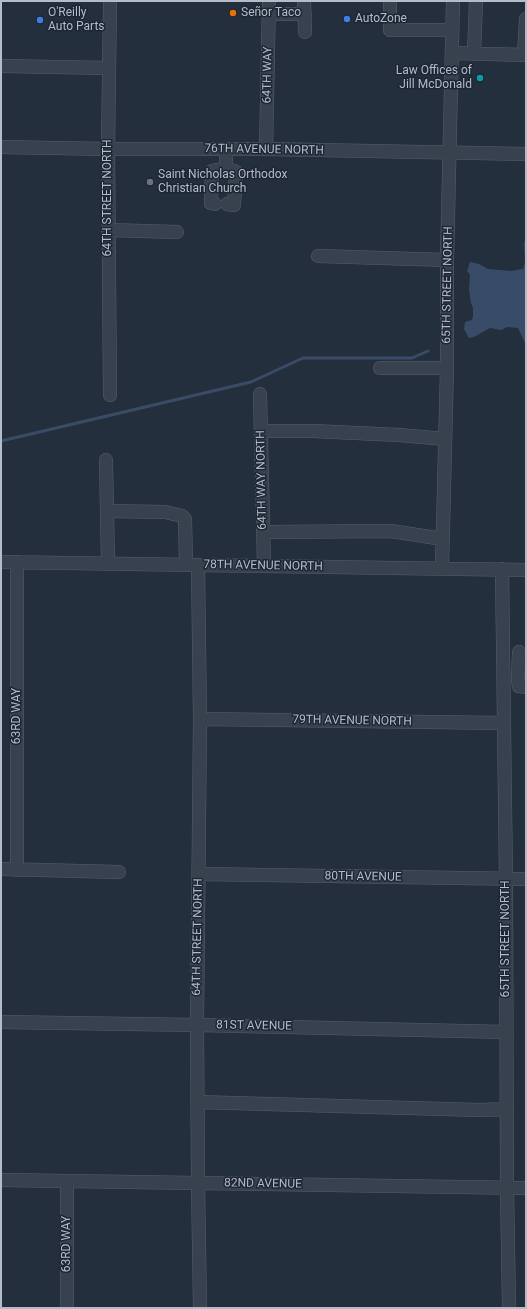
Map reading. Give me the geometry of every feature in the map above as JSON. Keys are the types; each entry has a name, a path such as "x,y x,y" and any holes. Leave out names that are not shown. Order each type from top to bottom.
{"street":[{"name":"64TH STREET NORTH","path":"110,1 108,149 110,395"},
{"path":"304,1 305,32"},
{"path":"390,1 390,30 452,30"},
{"name":"65TH STREET NORTH","path":"442,568 447,368 447,260 452,1"},
{"path":"474,54 476,1"},
{"path":"269,8 305,14"},
{"name":"64TH WAY","path":"266,149 269,8"},
{"path":"452,53 525,55 526,19"},
{"path":"1,66 109,68"},
{"name":"76TH AVENUE NORTH","path":"1,147 266,149 526,154"},
{"path":"226,149 226,168"},
{"path":"226,168 236,172 234,205 211,204 212,171 226,168"},
{"path":"108,230 177,232"},
{"path":"318,256 447,260"},
{"path":"380,368 447,368"},
{"name":"64TH WAY NORTH","path":"260,394 264,566"},
{"path":"261,431 313,431 399,435 445,439"},
{"path":"106,460 108,564"},
{"name":"64TH STREET NORTH","path":"107,511 165,512 182,516 185,519 192,565 200,719 197,1025 200,1308"},
{"path":"264,532 391,532 443,539"},
{"name":"78TH AVENUE NORTH","path":"1,562 526,570"},
{"name":"63RD WAY","path":"17,562 17,870"},
{"name":"65TH STREET NORTH","path":"502,570 509,1308"},
{"path":"503,644 512,646 523,652 518,680 519,686 526,687"},
{"name":"79TH AVENUE NORTH","path":"200,719 504,723"},
{"path":"1,869 119,872"},
{"name":"80TH AVENUE","path":"199,874 526,879"},
{"name":"81ST AVENUE","path":"1,1022 507,1032"},
{"path":"197,1102 479,1110 507,1109"},
{"name":"82ND AVENUE","path":"1,1180 526,1188"},
{"name":"63RD WAY","path":"67,1181 67,1308"}],"water":[{"path":"526,234 526,345 518,328 507,327 501,330 490,328 474,337 469,338 464,329 465,322 472,320 473,316 473,308 469,290 470,274 467,271 470,262 479,264 488,269 511,271 523,269 525,262 524,244"}],"waterway":[{"path":"1,441 251,382 303,358 412,358 428,351"}],"place":[{"name":"Señor Taco","path":"233,13"},
{"name":"AutoZone","path":"347,19"},
{"name":"O'Reilly Auto Parts","path":"40,20"},
{"name":"Law Offices of Jill McDonald","path":"480,78"},
{"name":"Saint Nicholas Orthodox Christian Church","path":"150,182"}]}
